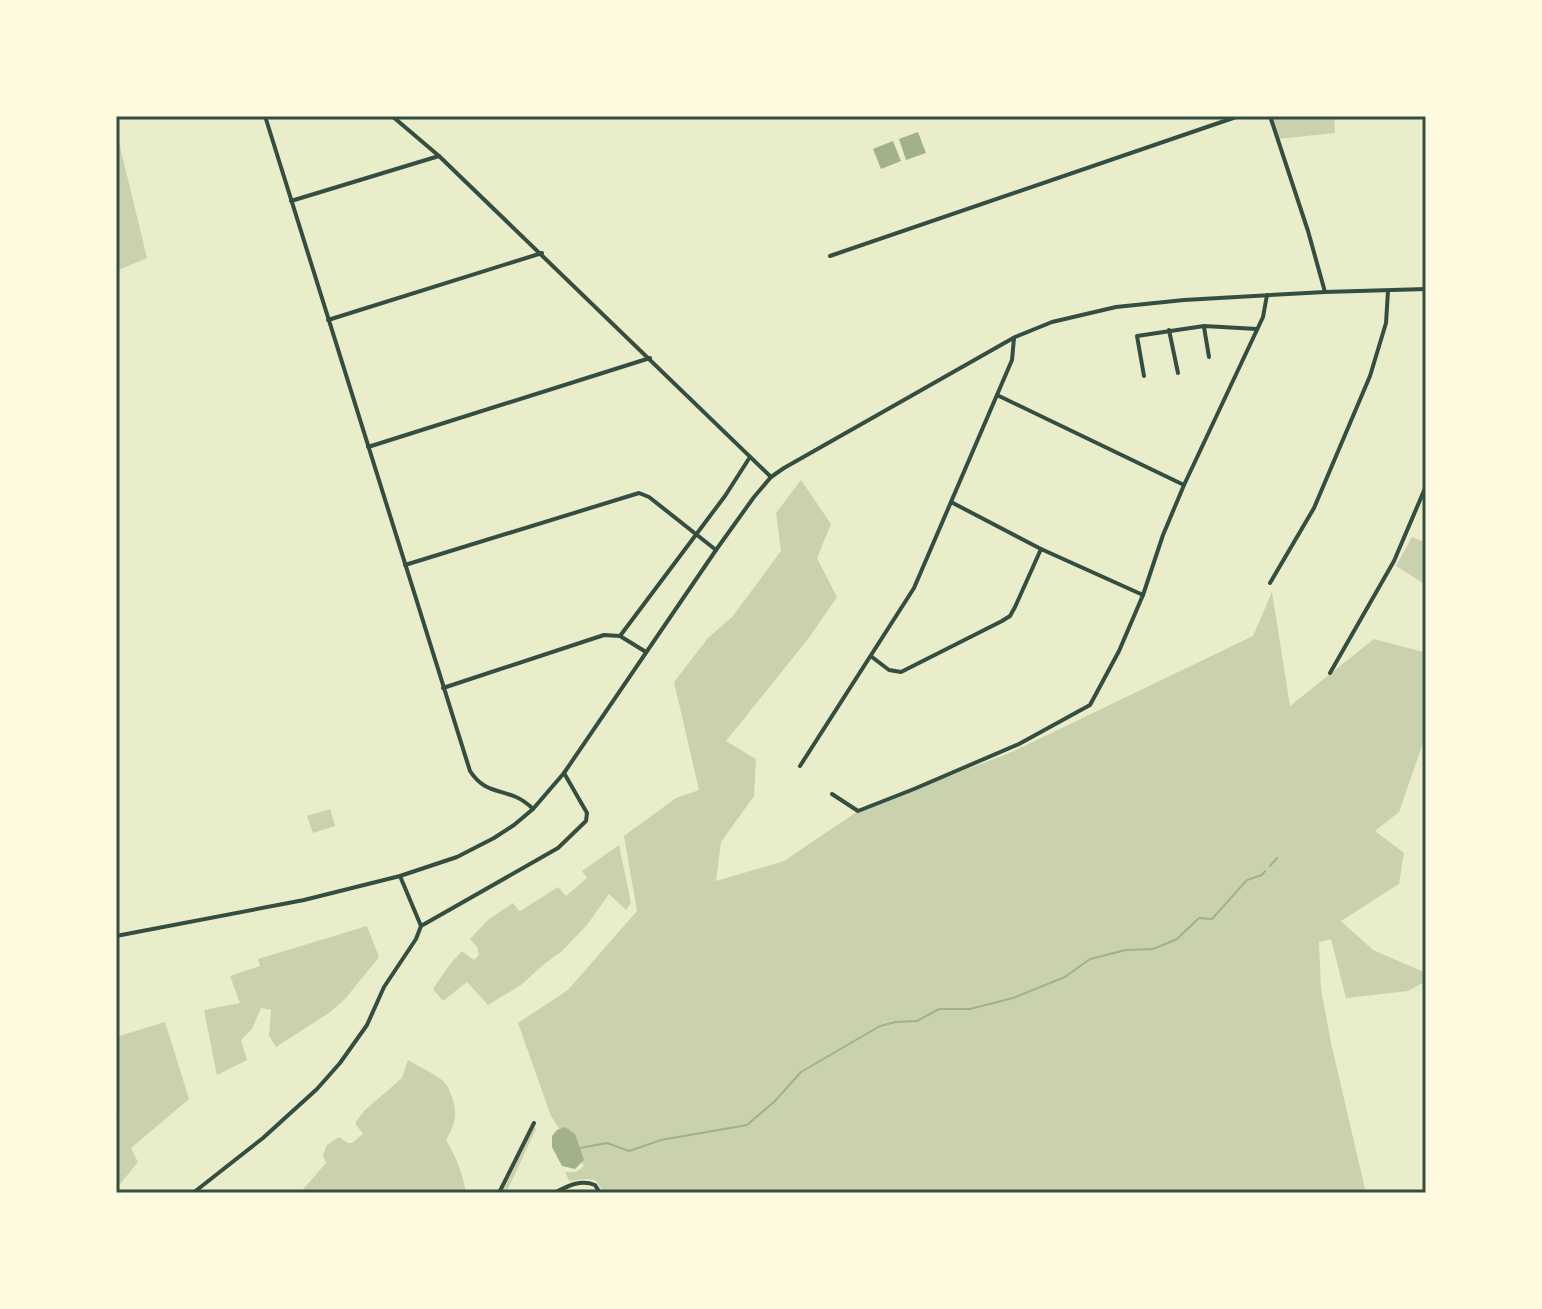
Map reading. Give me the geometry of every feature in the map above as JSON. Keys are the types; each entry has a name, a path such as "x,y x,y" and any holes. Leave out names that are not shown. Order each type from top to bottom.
{"street":[{"path":"265,116 470,771 481,784 520,799 533,809"},
{"path":"392,116 542,253 771,477"},
{"path":"830,256 1239,116"},
{"path":"1270,116 1325,292"},
{"path":"291,201 439,156"},
{"path":"328,320 542,253"},
{"path":"116,936 304,900 400,876 457,857 514,825 533,809 564,773 716,550 771,477 1015,337 1052,322 1116,307 1267,295 1426,289"},
{"path":"1270,583 1314,508 1370,376 1386,323 1388,291"},
{"path":"832,794 858,811 1019,744 1090,705 1119,651 1184,485 1263,317 1267,295"},
{"path":"1144,376 1137,336 1204,326 1257,329"},
{"path":"1204,326 1209,357"},
{"path":"1169,330 1178,373"},
{"path":"800,766 914,588 1012,360 1015,337"},
{"path":"368,447 650,358"},
{"path":"997,395 1184,485"},
{"path":"620,636 725,496 750,457"},
{"path":"1330,673 1394,561 1426,486"},
{"path":"405,565 639,493 649,497 716,550"},
{"path":"950,501 1041,549 1143,595"},
{"path":"871,657 889,670 901,672 1010,616 1041,549"},
{"path":"443,688 604,635 620,636 646,652"},
{"path":"193,1193 263,1138 317,1089 340,1063 367,1025 384,987 416,939 421,926 558,848 586,821 587,813 564,773"},
{"path":"400,876 421,926"},
{"path":"499,1193 534,1123"},
{"path":"554,1193 571,1184 587,1182 595,1185 600,1193"}],"shaded area":[{"path":"1270,116 1334,116 1335,133 1277,139"},
{"path":"116,130 147,258 116,271"},
{"path":"918,132 926,153 906,160 899,139"},
{"path":"893,141 901,161 881,169 873,149"},
{"path":"801,480 831,524 817,558 837,597 808,639 726,741 756,759 754,796 721,842 716,881 784,861 858,811 1012,752 1253,636 1272,592 1290,706 1374,639 1423,652 1426,640 1426,744 1424,740 1399,812 1375,831 1404,853 1399,884 1341,921 1373,950 1426,973 1426,981 1408,991 1346,998 1331,939 1319,942 1321,989 1331,1043 1366,1193 605,1193 595,1180 569,1181 565,1172 576,1172 584,1166 551,1116 518,1023 568,990 637,911 624,836 676,798 699,790 674,682 708,638 733,616 781,551 776,513"},
{"path":"1412,537 1426,540 1426,585 1396,566"},
{"path":"330,809 335,826 313,833 307,816"},
{"path":"619,845 631,903 626,910 609,894 587,925 562,951 521,985 488,1005 467,982 443,1001 433,989 462,951 474,960 479,955 470,939 489,919 513,903 519,911 522,910 558,887 566,896 587,878 582,871"},
{"path":"367,926 379,957 345,999 276,1047 269,1036 271,1010 261,1008 252,1029 241,1040 247,1060 217,1075 204,1010 240,1003 230,976 260,966 258,959"},
{"path":"165,1022 189,1099 131,1148 138,1162 116,1189 116,1120 120,1117 116,1097 116,1037"},
{"path":"408,1060 438,1077 449,1090 455,1114 446,1140 459,1166 466,1193 300,1193 326,1163 323,1155 327,1145 339,1137 352,1143 363,1134 355,1123 365,1110 402,1078"},
{"path":"534,1127 536,1129 506,1193 502,1193"},
{"path":"565,1127 575,1134 584,1160 575,1169 562,1166 552,1147 552,1136"}],"waterway":[{"path":"1270,866 1277,858"},
{"path":"580,1148 607,1143 629,1151 661,1140 747,1125 775,1101 801,1072 880,1026 917,1021 939,1009 970,1009 1013,998 1065,977 1090,959 1126,950 1153,949 1177,939 1199,918 1212,919 1247,880 1265,871"}]}
